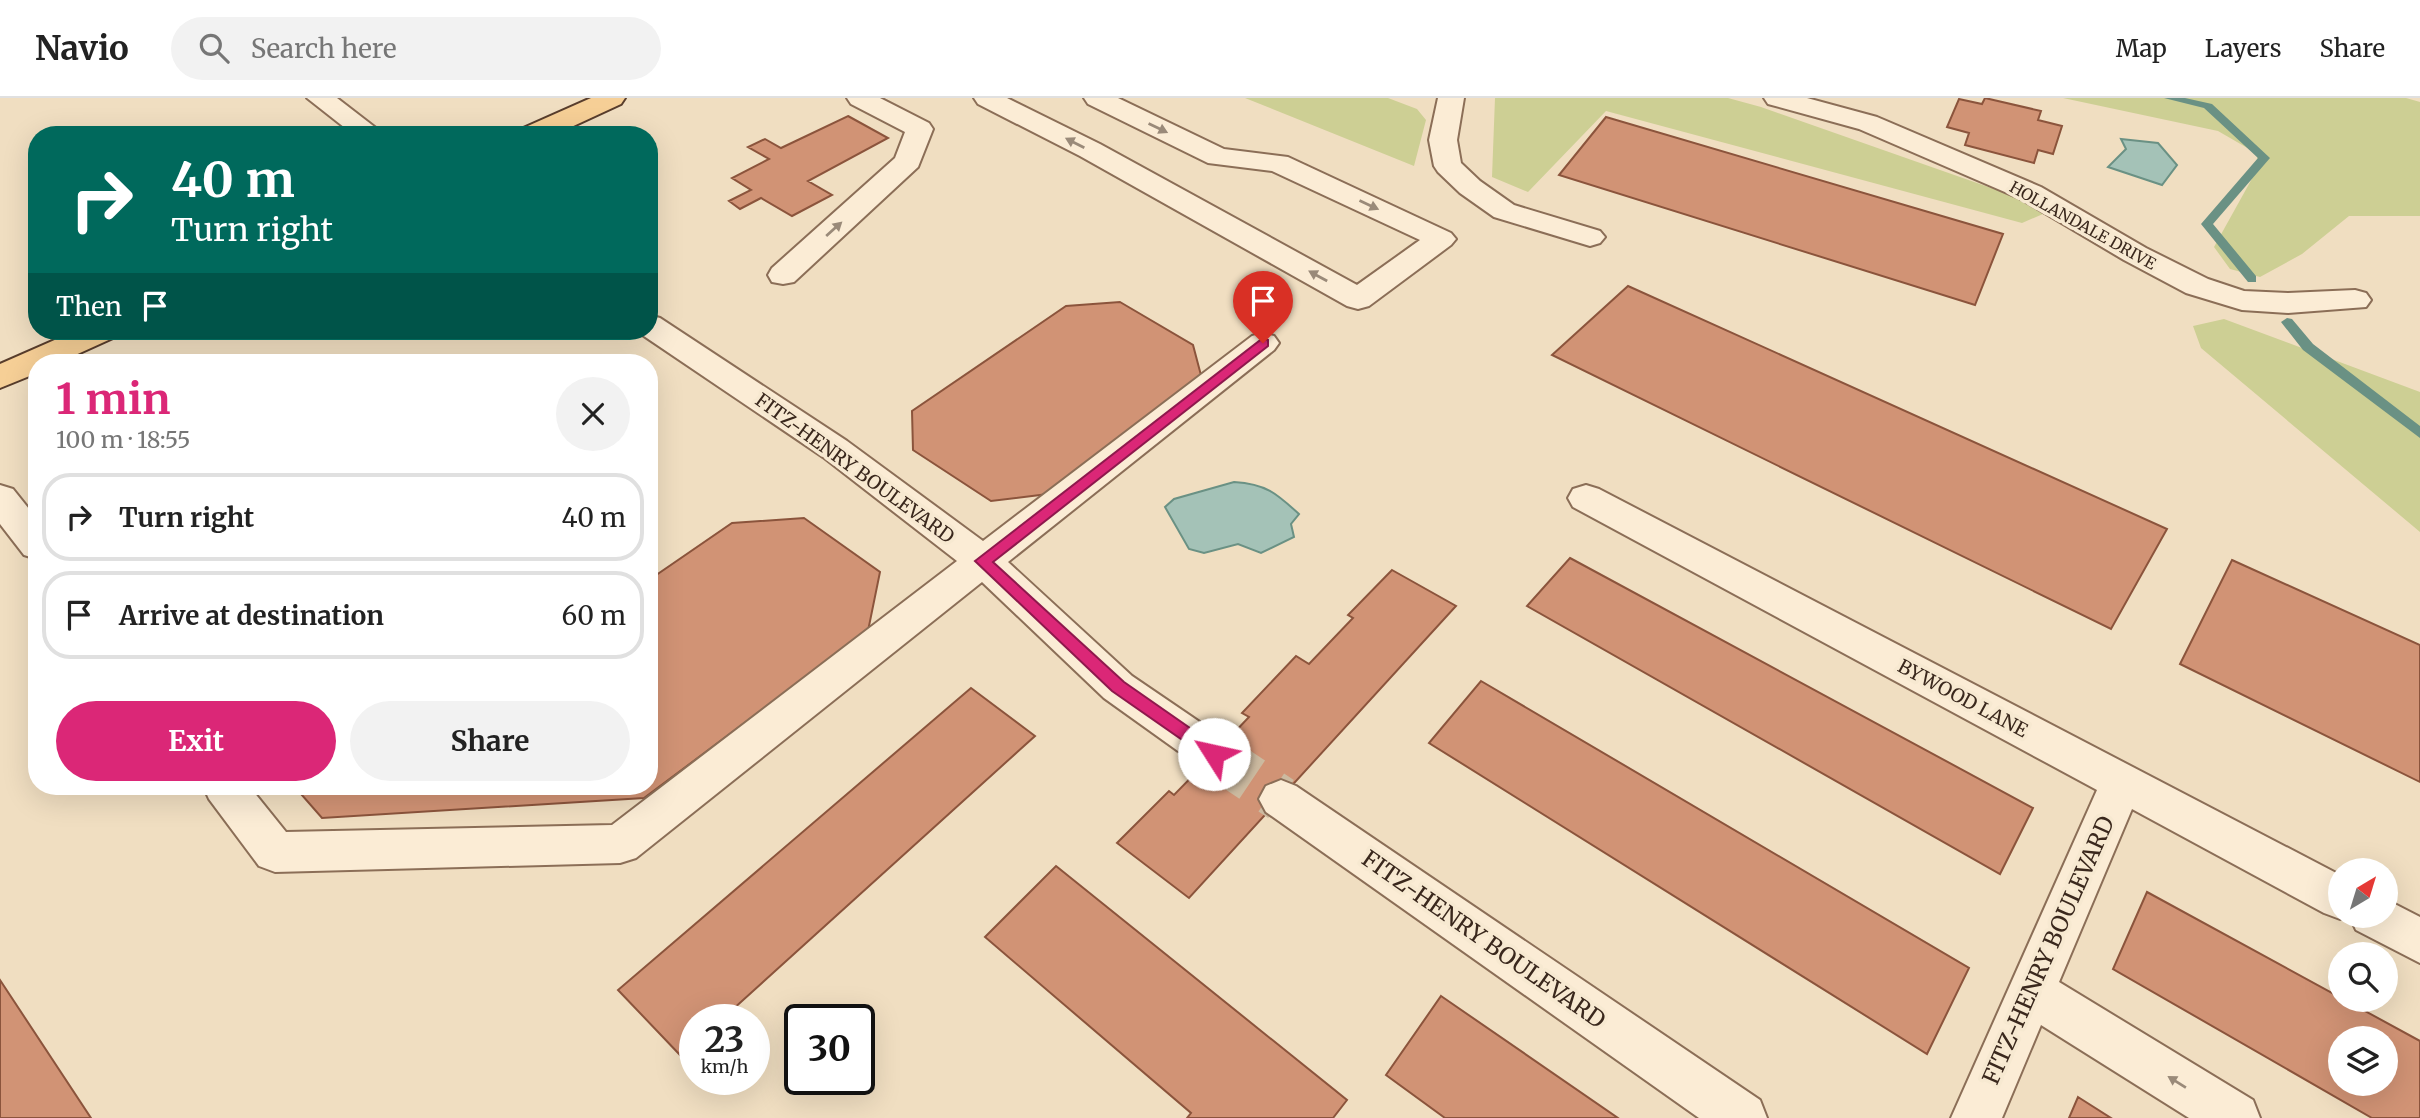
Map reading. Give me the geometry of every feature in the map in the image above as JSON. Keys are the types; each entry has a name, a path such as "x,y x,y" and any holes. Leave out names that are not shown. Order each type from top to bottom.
{"main road":[{"path":"551,126 612,98"},
{"path":"51,354 82,340"},
{"path":"0,377 28,364"}],"street":[{"path":"320,98 359,126"},
{"path":"783,275 908,161 920,129 860,98"},
{"path":"987,98 1199,179 1278,163 1441,239 1358,299 1199,179 1097,98"},
{"path":"1451,98 1443,140 1448,166 1470,187 1504,211 1590,237"},
{"name":"HOLLANDALE DRIVE","path":"1777,98 1868,123 2031,193 2135,254 2197,286 2242,300 2288,303 2355,300"},
{"name":"FITZ-HENRY BOULEVARD","path":"658,331 835,449 983,561 1118,687 1214,754"},
{"path":"230,795 275,852 620,844 1263,343"},
{"path":"0,498 28,534"},
{"name":"BYWOOD LANE","path":"1586,498 2328,892"},
{"name":"FITZ-HENRY BOULEVARD","path":"1976,1118 2122,783"},
{"name":"FITZ-HENRY BOULEVARD","path":"1281,799 1686,1099 1742,1118"},
{"path":"2396,928 2420,941"},
{"path":"2030,991 2235,1118"}],"green space":[{"path":"1245,98 1388,98 1417,109 1426,120 1414,166"},
{"path":"1495,98 1728,98 1761,107 2014,196 2043,214 2022,223 1606,111 1528,192 1492,177"},
{"path":"2063,98 2406,98 2420,102 2420,216 2349,216 2302,254 2260,277 2230,269 2214,247 2259,166 2256,153 2218,131"},
{"path":"2224,319 2420,392 2420,532 2201,348 2193,326"}],"water":[{"path":"2121,139 2158,143 2177,165 2162,185 2108,167 2126,149"},
{"path":"1234,482 1263,487 1284,500 1299,514 1291,524 1294,537 1261,553 1238,544 1204,553 1189,549 1165,507 1174,499"}],"building":[{"path":"1985,98 2041,111 2038,120 2062,126 2053,154 2038,150 2034,163 1965,145 1969,133 1947,127 1959,99 1982,104"},
{"path":"848,116 888,138 808,181 832,195 792,216 761,198 740,209 729,201 751,190 732,178 769,159 748,147 765,139 781,148"},
{"path":"1606,117 2003,234 1975,305 1559,175"},
{"path":"1628,286 2167,529 2111,629 1552,355"},
{"path":"1120,302 1193,345 1202,379 1048,494 991,501 913,450 912,411 1066,306"},
{"path":"804,518 880,572 868,631 658,788 658,574 732,523"},
{"path":"1570,558 2033,808 2000,874 1527,606"},
{"path":"2232,560 2420,645 2420,782 2180,664"},
{"path":"1392,570 1456,606 1189,898 1117,843 1169,791 1174,795 1214,754 1249,717 1242,713 1296,656 1309,664 1353,618 1348,615"},
{"path":"1481,681 1969,968 1927,1054 1429,743"},
{"path":"971,688 1035,736 739,1004 679,1004 679,1054 618,990"},
{"path":"302,795 648,795 644,798 322,818"},
{"path":"1056,866 1347,1100 1333,1118 1187,1118 1191,1113 985,937"},
{"path":"2147,892 2328,991 2328,1012 2367,1012 2393,1026 2328,1026 2328,1093 2113,969"},
{"path":"0,980 91,1118 0,1118"},
{"path":"1441,996 1618,1118 1445,1118 1386,1075"},
{"path":"2398,1029 2420,1041 2420,1118 2372,1118 2334,1096 2398,1096"},
{"path":"2078,1097 2111,1118 2069,1118"}],"waterway":[{"path":"2169,98 2208,106 2264,158 2207,224 2252,279"},
{"path":"2287,322 2308,347 2420,433"}],"tunnel":[{"path":"1214,754 1281,799"}],"route":[{"path":"1214,754 1118,687 983,561 1263,343"}]}
